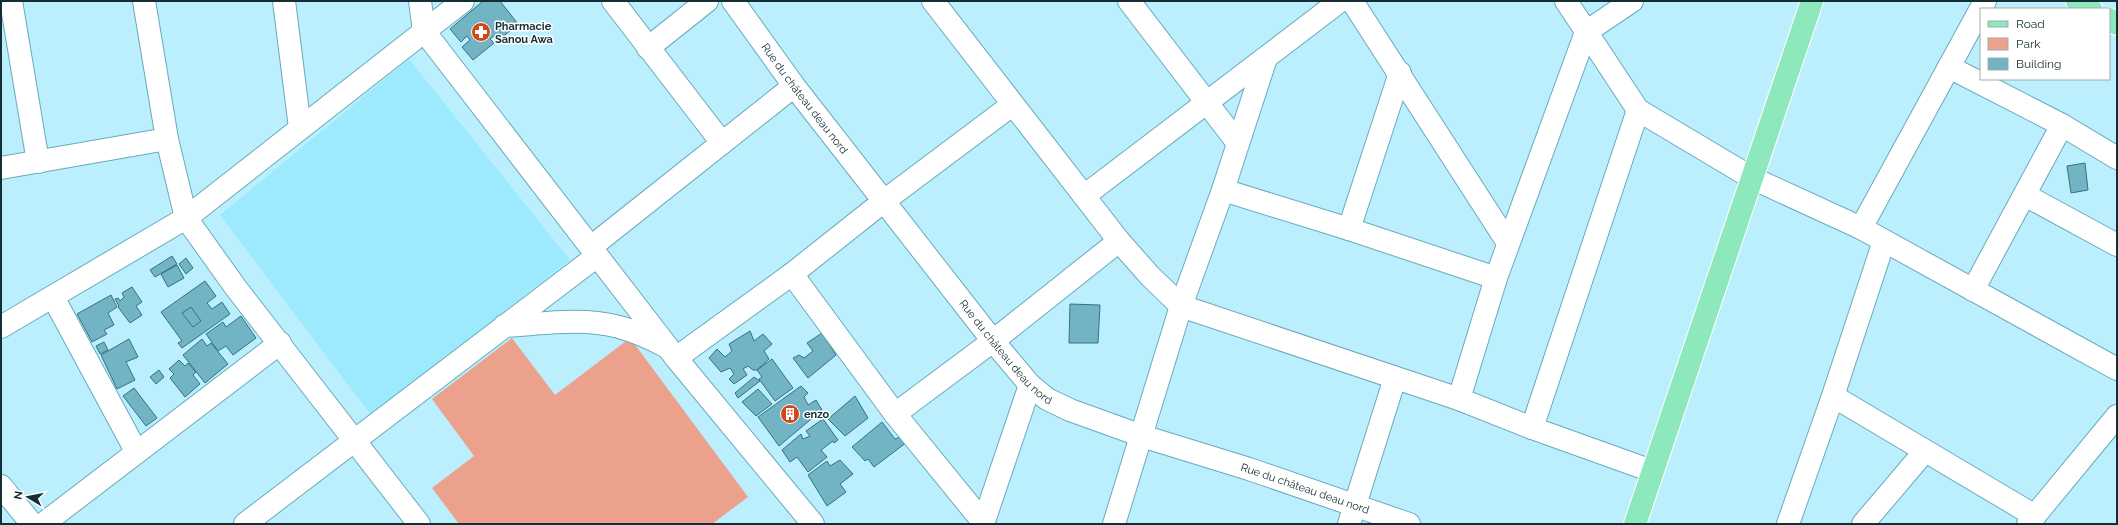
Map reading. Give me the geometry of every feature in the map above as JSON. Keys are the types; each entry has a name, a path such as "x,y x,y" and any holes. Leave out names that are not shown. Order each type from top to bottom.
{"main road":[{"path":"1635,524 1812,1"},
{"path":"2077,1 2089,8"}],"street":[{"path":"11,1 38,162"},
{"path":"144,1 168,139 186,218 236,288 419,524"},
{"path":"284,1 300,128"},
{"path":"420,1 424,31 672,353 813,524"},
{"path":"1,327 186,218 463,1"},
{"path":"613,1 722,143"},
{"path":"648,48 707,1"},
{"name":"Rue du château deau nord","path":"733,1 794,86 994,341 1030,385 1047,399 1070,410 1142,436 1249,469 1351,515 1409,524"},
{"path":"933,1 1012,105 1119,241 1150,276 1182,306 1459,399 1532,428 1652,471"},
{"path":"1129,1 1237,142"},
{"path":"1352,1 1377,42 1400,73 1508,243"},
{"path":"1566,1 1638,110 1752,178 1861,228 2117,369"},
{"path":"1459,399 1508,243 1586,32 1632,1"},
{"path":"1084,196 1266,58 1327,5"},
{"path":"1861,228 1980,10"},
{"path":"1114,524 1182,306 1223,190 1237,142 1266,58"},
{"path":"1949,67 2062,125 2117,158"},
{"path":"1349,228 1400,73"},
{"path":"245,524 504,326 722,143 794,86"},
{"path":"672,353 792,274 884,201 1012,105"},
{"path":"1532,428 1638,110"},
{"path":"1973,290 2062,125"},
{"path":"1,168 168,139"},
{"path":"1223,190 1349,228 1496,278"},
{"path":"2025,195 2117,245"},
{"path":"895,414 994,341 1119,241"},
{"path":"1788,524 1833,396 1884,241"},
{"path":"792,274 895,414 983,523"},
{"path":"53,297 136,451"},
{"path":"504,326 572,323 617,326 642,334 672,353"},
{"path":"43,524 136,451 280,343"},
{"path":"1351,515 1396,378"},
{"path":"983,523 1030,385"},
{"path":"1833,396 1925,452 2031,520 2117,416"},
{"path":"1863,524 1925,452"},
{"path":"1,486 32,524"}],"shaded area":[{"path":"409,59 570,260 371,415 220,215"}],"green space":[{"path":"512,338 555,395 630,338 748,497 712,524 459,524 432,488 474,456 432,399"}],"building":[{"name":"Pharmacie Sanou Awa","path":"483,1 500,1 518,24 499,40 495,35 490,39 494,43 473,60 462,47 470,40 467,36 461,42 450,29"},
{"path":"2085,163 2088,190 2071,193 2067,166"},
{"path":"172,256 177,264 155,277 150,270"},
{"path":"186,258 193,268 186,274 179,264"},
{"path":"177,265 184,278 168,287 161,274"},
{"path":"205,281 216,296 207,303 212,309 222,302 230,314 182,348 178,343 182,341 161,312"},
{"path":"132,287 142,302 136,306 142,315 130,323 118,307 119,306 115,299 118,298 120,301 124,297 122,293"},
{"path":"111,295 117,307 108,313 114,325 104,330 107,334 92,342 77,314"},
{"path":"1070,304 1100,305 1098,343 1069,343"},
{"path":"191,307 201,321 193,327 182,313"},
{"path":"241,316 256,338 233,355 226,346 218,351 206,334 223,322 226,327"},
{"path":"750,331 754,341 763,334 772,344 764,351 769,359 757,370 753,370 748,366 743,369 747,375 734,384 729,379 734,374 730,368 721,372 709,358 717,349 725,357 732,351 729,344"},
{"name":"enzo","path":"822,333 836,355 808,378 793,358 799,355 804,358 813,351 807,343"},
{"path":"129,339 138,357 126,362 135,380 117,389 101,355"},
{"path":"202,339 207,346 211,343 228,364 205,383 183,355"},
{"path":"104,342 108,350 100,354 96,346"},
{"name":"enzo","path":"772,359 793,388 775,401 759,379 762,377 757,370"},
{"path":"179,360 185,366 188,363 196,372 193,375 200,384 185,397 170,378 174,374 169,369"},
{"path":"159,370 164,377 156,384 150,377"},
{"path":"754,377 760,381 738,398 735,393"},
{"name":"enzo","path":"801,386 808,393 804,397 808,405 816,400 822,410 779,446 758,417"},
{"path":"134,388 157,418 146,426 123,396"},
{"name":"enzo","path":"758,389 772,404 756,416 742,402"},
{"name":"enzo","path":"855,396 868,418 845,436 828,419"},
{"name":"enzo","path":"823,419 838,440 834,443 833,441 821,450 827,457 808,472 797,457 790,462 782,450 801,434 803,439 810,436 806,431"},
{"path":"882,422 895,439 903,436 907,442 874,467 868,459 865,461 852,447"},
{"path":"840,460 853,474 840,484 846,492 827,506 808,475 827,461 830,466"}],"place":[{"name":"Pharmacie Sanou Awa","path":"481,32"},
{"name":"enzo","path":"790,414"}]}
